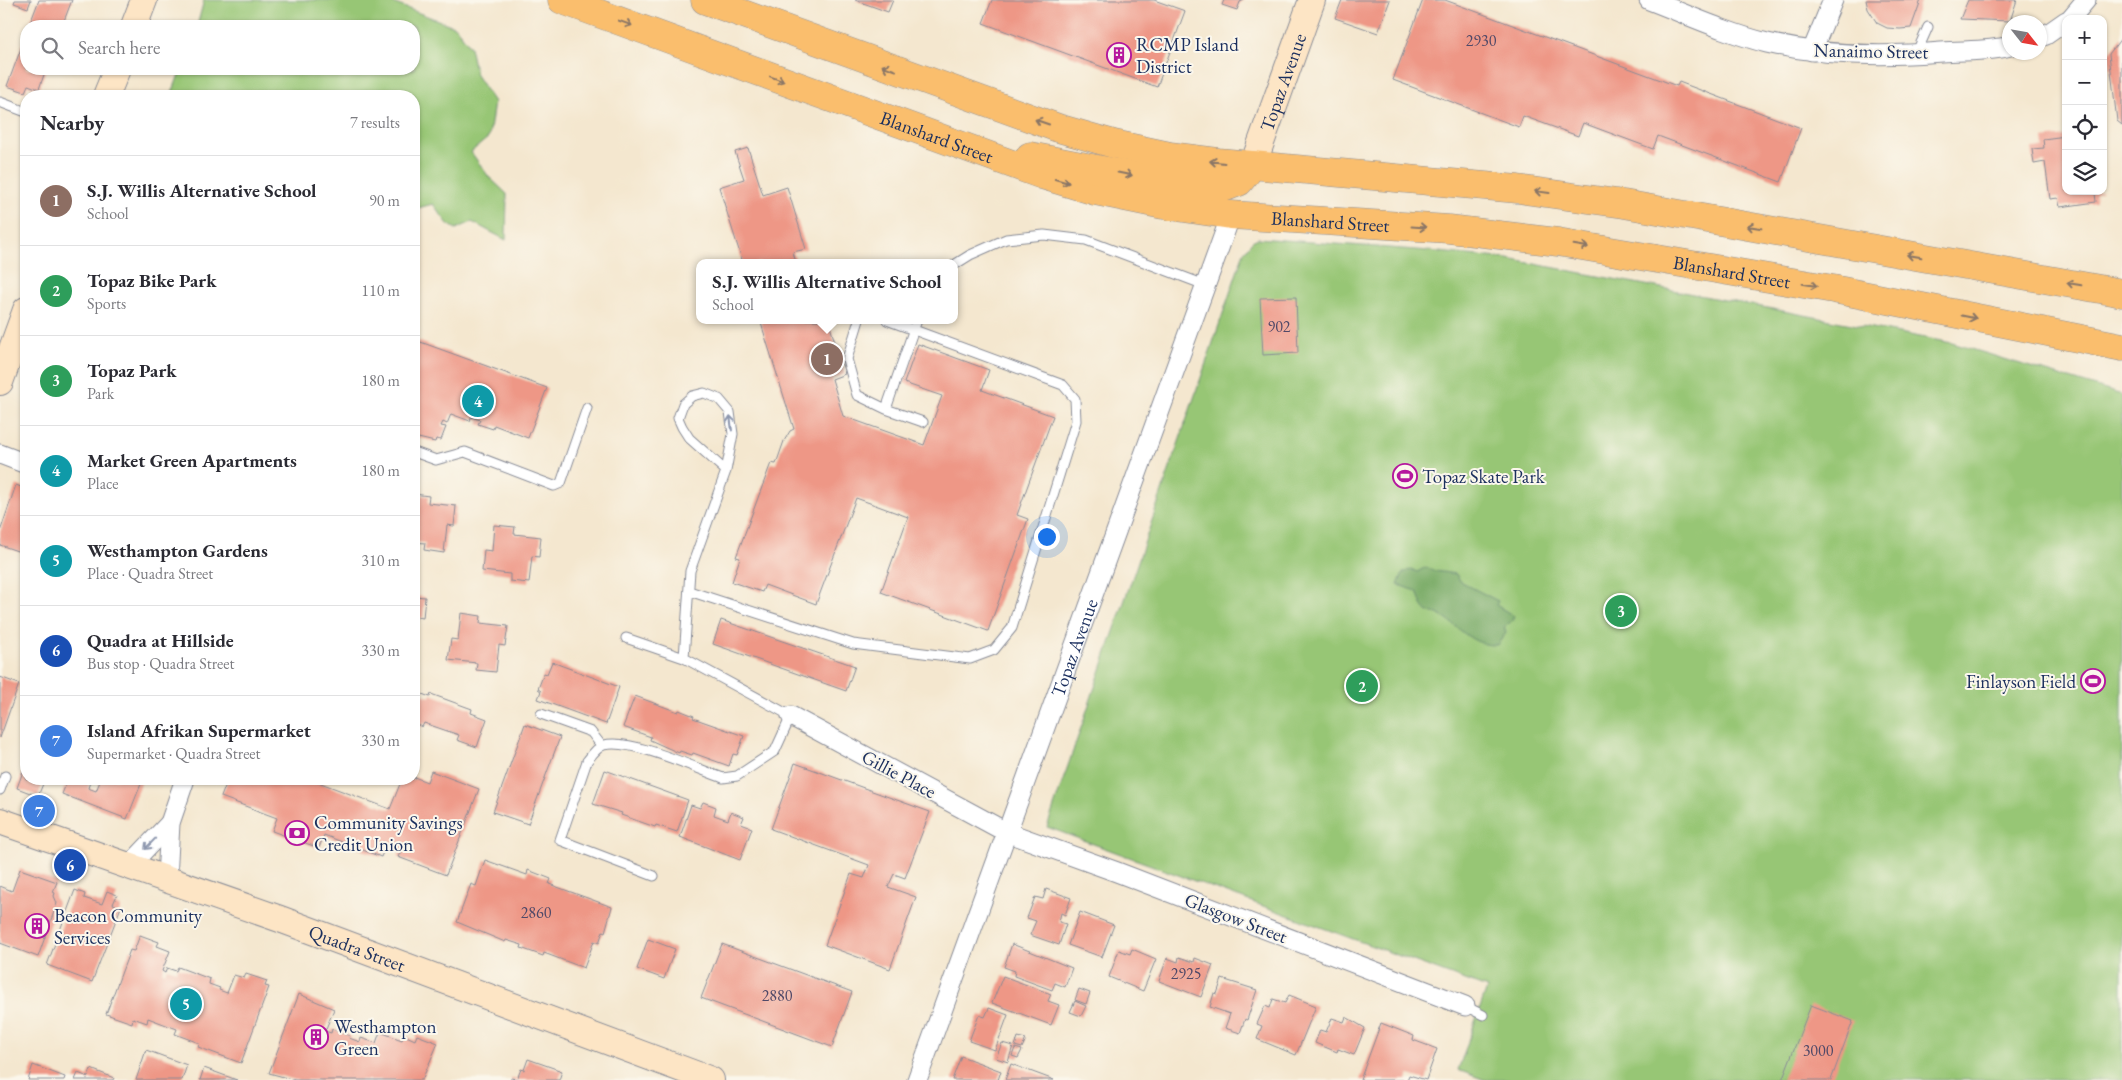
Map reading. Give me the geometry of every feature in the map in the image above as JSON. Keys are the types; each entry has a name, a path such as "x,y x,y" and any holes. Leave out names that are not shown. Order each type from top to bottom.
{"main road":[{"path":"136,20 144,0"},
{"name":"Blanshard Street","path":"562,0 1042,175 1095,191 1163,205 1231,215 1449,229 1558,242 1834,289 2122,347"},
{"path":"705,0 1058,128 1114,144 1170,156 1253,166 1421,179 1518,189 1595,200 2122,293"},
{"name":"Topaz Avenue","path":"1253,166 1312,0"},
{"path":"108,90 115,75"},
{"path":"957,144 1055,160 1143,178 1226,187 1239,182 1253,166"},
{"path":"0,382 20,327"},
{"name":"Quadra Street","path":"0,821 280,919 711,1080"}],"street":[{"name":"Nanaimo Street","path":"1650,0 1741,35 1812,51 1858,55 1916,54 2002,47"},
{"path":"1812,51 1834,0"},
{"path":"2073,15 2086,0"},
{"path":"2047,34 2062,25"},
{"name":"Topaz Avenue","path":"917,1080 1231,215"},
{"path":"0,454 20,462"},
{"name":"Gillie Place","path":"791,716 1006,832"},
{"path":"167,879 170,823 183,785"},
{"path":"130,865 170,823"},
{"name":"Glasgow Street","path":"1006,832 1117,872 1465,1006"}],"lane":[{"path":"1916,54 1928,27"},
{"path":"0,102 20,110"},
{"path":"958,262 1006,239 1044,235 1086,240 1205,285"},
{"path":"858,324 847,359 856,395 886,409 923,422"},
{"path":"689,591 853,644 970,659 994,650 1012,628 1076,421 1075,399 1063,385 897,324"},
{"path":"886,409 915,324"},
{"path":"684,658 690,571 726,471 733,434 730,412 719,398 704,393 692,396 683,404 678,418 682,427 689,438 726,471"},
{"path":"420,454 436,460 465,452 558,486 561,483 587,408"},
{"path":"626,638 684,658 791,716 775,751 738,776 723,778 631,745 614,743 601,745 588,761 560,840 654,876"},
{"path":"540,714 592,732 601,745"},
{"path":"0,790 5,776"},
{"path":"1465,1006 1483,1015"}],"green space":[{"path":"204,0 385,0 456,27 470,47 476,75 494,102 489,137 471,152 489,177 507,194 506,240 472,222 456,229 448,224 433,204 420,207 420,90 173,90 179,75 420,75 420,20 199,20"},
{"path":"1258,238 1508,259 1952,343 2122,395 2122,1080 1485,1080 1458,1070 1487,988 1047,827 1244,252 1252,241"},
{"path":"1426,567 1435,571 1456,574 1461,582 1498,601 1496,605 1514,616 1512,621 1504,627 1506,633 1497,645 1472,639 1446,619 1426,611 1417,591 1398,585 1403,573 1411,569 1417,572"}],"building":[{"path":"15,0 31,0 28,8 14,3"},
{"path":"39,0 72,0 64,20 31,20"},
{"path":"855,0 893,0 888,12"},
{"name":"RCMP Island District","path":"992,0 1154,0 1185,11 1157,87 983,23"},
{"path":"1224,0 1244,0 1240,2 1237,10 1222,5"},
{"path":"1342,0 1390,0 1378,33 1335,18"},
{"path":"1423,0 1445,0 1677,86 1679,82 1801,128 1781,182 1658,136 1653,149 1583,123 1578,136 1523,116 1519,127 1393,80"},
{"path":"1866,0 1921,0 1911,28 1900,29 1887,28 1877,23 1868,9"},
{"path":"1968,0 2017,0 2012,15 2002,15 2002,21 1960,19"},
{"path":"2122,37 2122,125 2117,121 2109,54"},
{"path":"20,51 20,75 44,75 39,89 28,85 26,90 20,90 7,86"},
{"path":"2062,137 2062,195 2095,195 2096,202 2060,207 2058,198 2050,199 2045,162 2034,164 2032,149 2044,148 2043,139"},
{"path":"748,148 763,195 787,187 806,249 793,252 795,259 742,259 719,187 744,179 735,152"},
{"path":"1296,297 1298,353 1263,355 1260,298"},
{"path":"761,324 829,324 845,374 832,379 843,416 924,445 942,396 904,383 918,344 989,370 982,390 1053,416 1017,515 1028,519 988,631 881,592 908,517 856,498 816,604 765,585 762,592 732,582 740,558 736,557 771,463 776,464 784,441 790,431 794,429"},
{"path":"420,342 547,388 528,438 494,425 493,429 478,424 480,420 471,417 470,421 451,414 447,424 443,422 441,426 446,427 441,440 436,439 435,442 420,438"},
{"path":"16,485 20,487 20,552 0,545 0,532"},
{"path":"420,495 429,496 428,503 456,506 454,526 447,525 444,553 424,550 425,543 420,543"},
{"path":"494,525 515,527 514,534 541,537 539,557 532,556 529,583 510,581 510,574 482,571 484,550 492,551"},
{"path":"420,597 425,597 423,618 420,618"},
{"path":"461,613 481,616 480,623 508,626 505,646 499,645 496,672 476,670 477,663 448,660 451,639 458,640"},
{"path":"721,620 855,666 846,691 713,644"},
{"path":"552,662 619,687 606,724 538,699 541,691 538,689 544,673 547,674"},
{"path":"0,677 19,684 0,738"},
{"path":"420,693 430,697 431,694 472,709 471,713 487,719 477,747 457,740 459,735 424,723 422,727 420,726"},
{"path":"635,696 678,712 679,710 694,716 693,718 744,736 737,755 733,754 729,766 693,753 692,755 680,751 679,753 650,740 651,737 623,727"},
{"path":"525,724 560,737 528,824 493,812"},
{"path":"795,763 930,812 905,878 894,874 888,887 916,897 890,969 825,945 851,874 864,878 869,865 771,829"},
{"path":"605,770 688,800 677,832 656,825 655,827 621,815 622,813 593,804"},
{"path":"431,771 479,789 446,875 398,857 401,851 386,845 381,857 324,835 319,848 272,831 277,818 221,797 226,785 326,785 390,809 400,785 420,785 420,779 427,782"},
{"path":"20,780 20,785 43,785 38,796 17,788"},
{"path":"66,785 89,785 88,788 96,791 98,785 141,785 127,819 62,794"},
{"path":"703,802 716,807 714,815 728,820 731,812 744,817 741,824 752,828 740,860 680,837 691,805 700,808"},
{"path":"485,860 527,875 528,870 551,879 549,884 612,907 605,932 603,931 599,943 594,941 584,968 544,953 543,956 521,948 522,945 506,940 505,942 457,922 471,884 476,886"},
{"path":"20,869 57,882 53,892 55,893 54,896 57,903 38,957 0,943 0,886 12,891"},
{"path":"1046,889 1071,898 1065,915 1061,913 1059,922 1066,924 1059,945 1030,935 1036,921 1027,918 1035,897 1043,899"},
{"path":"75,890 85,894 84,898 102,904 107,891 117,895 113,904 121,907 92,982 47,965"},
{"path":"1080,912 1114,925 1102,957 1068,945"},
{"path":"140,935 159,942 157,946 170,951 162,971 165,973 167,968 176,971 178,967 210,979 209,984 227,993 234,975 244,978 246,974 267,981 265,986 269,987 241,1063 198,1047 199,1043 175,1034 177,1029 148,1018 147,1023 133,1018 132,1023 106,1014 130,950 134,951"},
{"path":"648,939 675,949 664,979 637,969"},
{"path":"722,944 852,992 832,1047 701,998"},
{"path":"1012,944 1072,968 1065,987 1055,983 1052,990 1014,976 1015,971 1004,967"},
{"path":"1132,949 1156,959 1143,991 1109,977 1119,950 1130,954"},
{"path":"1179,957 1194,962 1195,958 1213,965 1201,997 1159,981 1167,958 1178,962"},
{"path":"1003,976 1051,994 1048,1001 1059,1005 1051,1025 992,1003"},
{"path":"1222,979 1257,990 1247,1020 1245,1019 1240,1033 1225,1028 1230,1014 1210,1007 1214,993 1217,994"},
{"path":"1079,989 1090,993 1086,1004 1075,1000"},
{"name":"Westhampton Green","path":"299,994 334,1009 325,1031 331,1033 332,1029 360,1042 361,1038 376,1043 380,1032 402,1040 404,1035 415,1040 417,1035 438,1043 422,1080 295,1080 269,1073"},
{"path":"1289,995 1316,1006 1296,1055 1257,1039 1262,1026 1257,1024 1265,1006 1270,1008 1273,999 1285,1003"},
{"path":"1075,1001 1086,1006 1081,1016 1070,1012"},
{"path":"1811,1005 1853,1021 1831,1080 1782,1080"},
{"path":"989,1008 1008,1015 995,1050 969,1041 979,1015 985,1017"},
{"path":"1346,1017 1365,1028 1354,1055 1338,1049 1337,1052 1315,1043 1320,1030 1326,1032 1332,1018 1344,1022"},
{"path":"1381,1023 1414,1036 1413,1040 1437,1049 1426,1080 1409,1075 1407,1080 1360,1080"},
{"path":"1018,1037 1026,1039 1022,1048 1015,1046"},
{"path":"1002,1043 1013,1046 1008,1062 996,1058"},
{"path":"1015,1048 1022,1050 1018,1058 1012,1056"},
{"path":"146,1050 187,1065 182,1080 136,1080"},
{"path":"961,1056 1001,1071 998,1080 952,1080"},
{"path":"528,1059 562,1071 559,1080 511,1080 511,1078 517,1079 521,1069 524,1070"},
{"path":"1011,1064 1054,1080 1005,1080"},
{"path":"33,1065 65,1077 64,1080 28,1080"},
{"path":"204,1068 237,1080 200,1080"},
{"path":"91,1069 114,1078 113,1080 75,1080 78,1073 88,1077"}],"place":[{"name":"RCMP Island District","path":"1119,55"},
{"name":"S.J. Willis Alternative School","path":"827,359"},
{"name":"Market Green Apartments","path":"478,401"},
{"name":"Topaz Skate Park","path":"1405,476"},
{"name":"Topaz Park","path":"1621,611"},
{"name":"Finlayson Field","path":"2093,681"},
{"name":"Topaz Bike Park","path":"1362,686"},
{"name":"Island Afrikan Supermarket","path":"39,811"},
{"name":"Community Savings Credit Union","path":"297,833"},
{"name":"Quadra at Hillside","path":"70,865"},
{"name":"Beacon Community Services","path":"37,926"},
{"name":"Westhampton Gardens","path":"186,1004"},
{"name":"Westhampton Green","path":"316,1037"}]}
